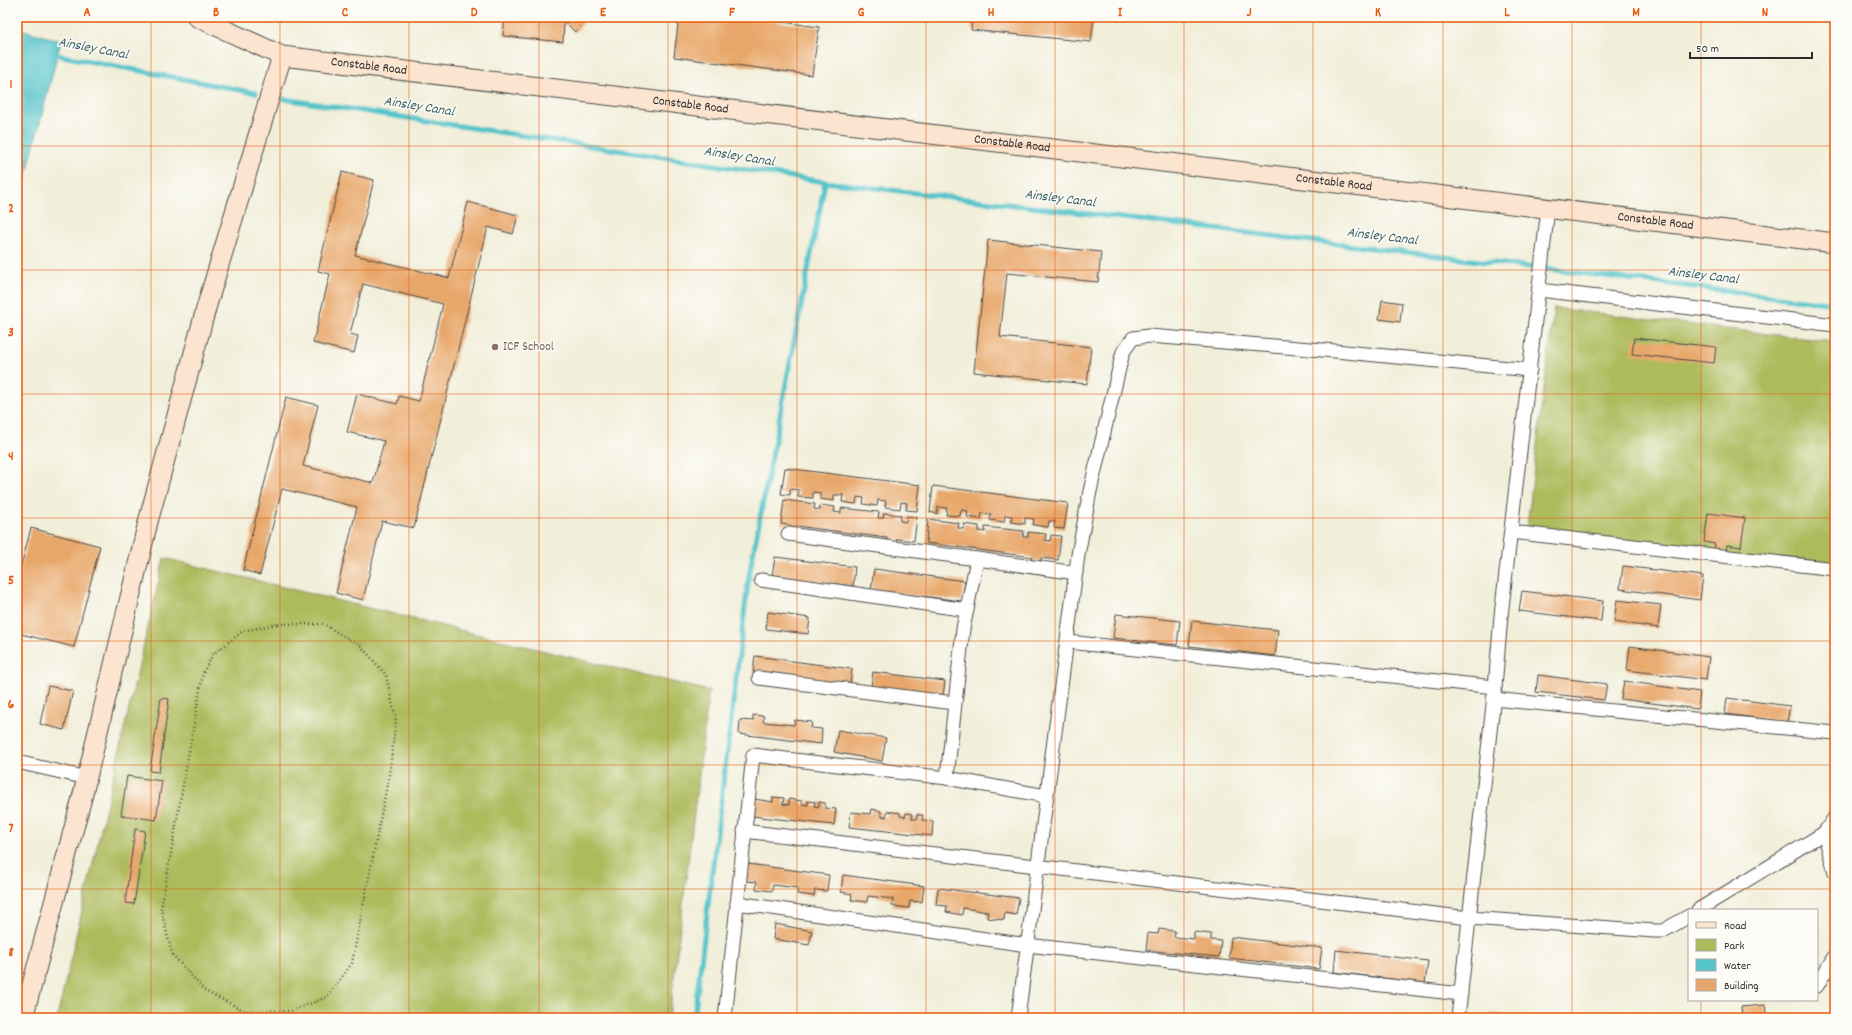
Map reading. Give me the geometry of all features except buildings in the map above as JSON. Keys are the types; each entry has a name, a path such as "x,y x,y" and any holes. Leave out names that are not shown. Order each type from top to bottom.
{"street":[{"name":"Constable Road","path":"197,17 282,56 1835,243"},
{"path":"22,1018 87,778 148,522 207,305 282,56"},
{"path":"1458,1018 1494,693 1501,616 1548,208"},
{"path":"1539,290 1835,325"},
{"path":"1018,1018 1076,573 1090,491 1105,424 1123,352 1133,338 1149,336 1319,349 1530,370"},
{"path":"1511,532 1835,569"},
{"path":"788,534 1076,573"},
{"path":"947,778 963,629 977,559"},
{"path":"761,580 967,610"},
{"path":"1068,642 1835,733"},
{"path":"759,678 954,703"},
{"path":"725,1018 753,755 947,778 1046,796"},
{"path":"17,762 87,778"},
{"path":"1700,909 1824,833 1835,817"},
{"path":"744,830 1469,918 1663,931 1688,917"},
{"path":"1824,833 1835,872"},
{"path":"737,903 1027,945 1461,994"},
{"path":"1818,984 1835,955"}],"path":[{"path":"278,624 323,624 361,646 386,675 396,720 389,775 352,963 327,997 291,1011 245,1011 205,990 172,954 161,909 203,673 213,654 243,631 278,624"}],"green space":[{"path":"1554,308 1835,342 1835,572 1526,534"},
{"path":"164,558 709,691 669,1018 57,1018"}],"water":[{"path":"17,28 61,41 17,211"}],"waterway":[{"name":"Ainsley Canal","path":"52,54 256,93"},
{"name":"Ainsley Canal","path":"284,99 825,182 1835,304"},
{"path":"694,1018 749,575 825,182"}],"place":[{"name":"ICF School","path":"495,347"}]}
